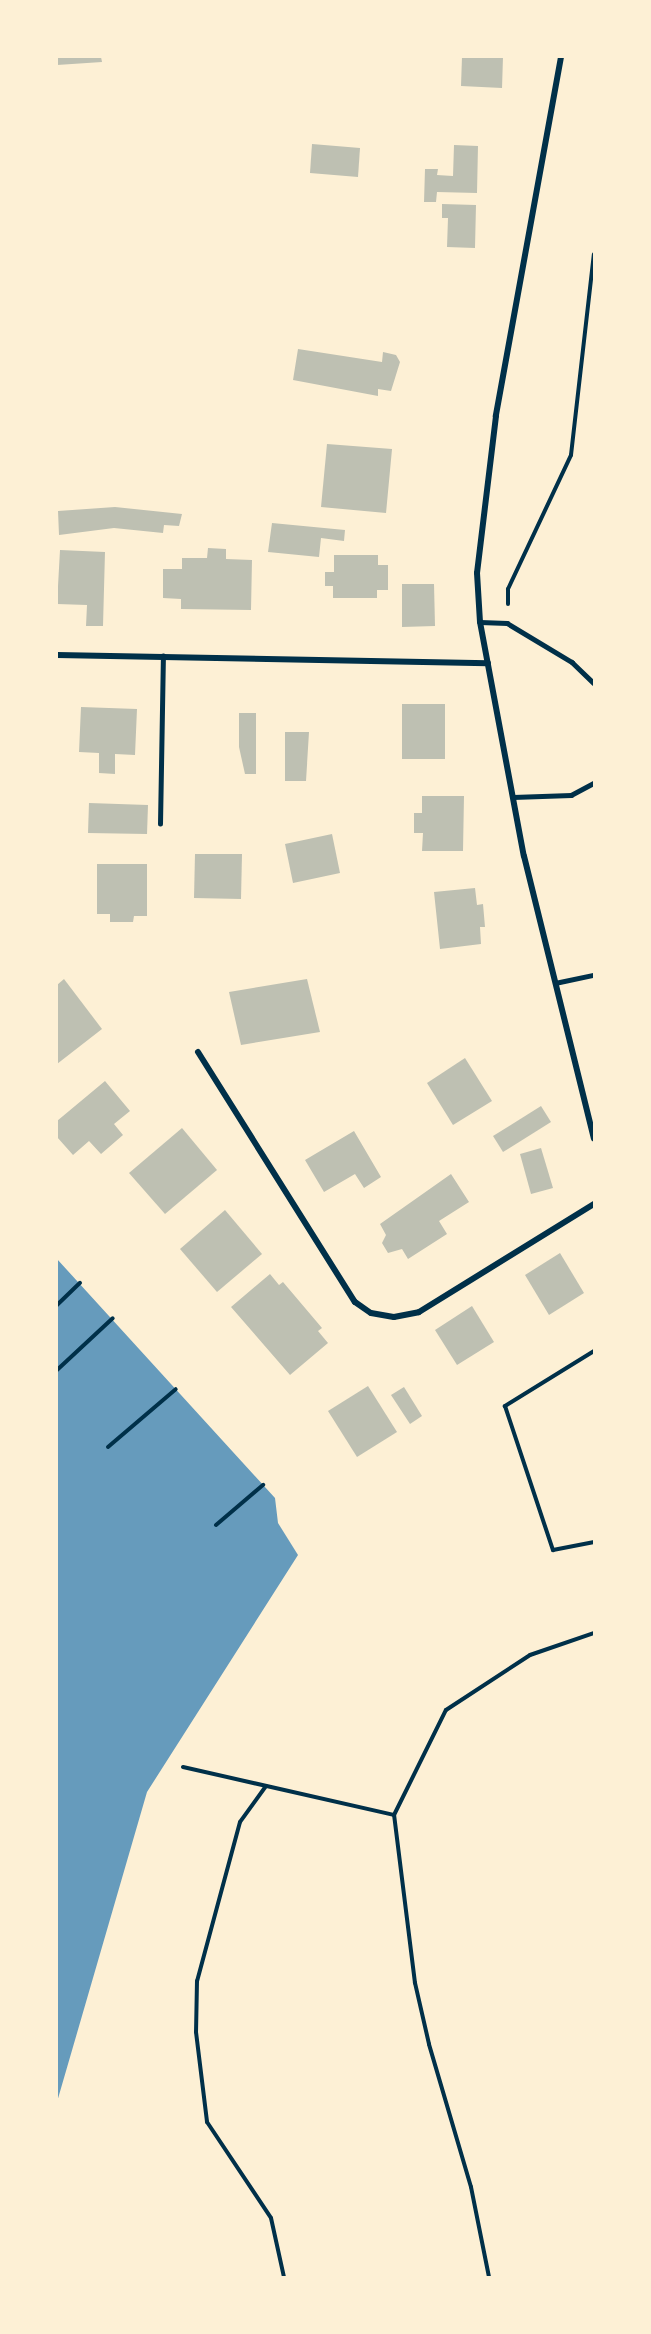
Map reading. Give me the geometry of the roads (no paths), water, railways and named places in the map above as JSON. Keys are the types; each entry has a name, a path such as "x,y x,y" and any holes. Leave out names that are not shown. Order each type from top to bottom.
{"street":[{"path":"561,57 495,427 479,541 480,622 513,797 555,983 594,1138"},
{"path":"57,655 488,663"},
{"path":"198,1052 355,1302 371,1313 394,1317 419,1312 594,1204"}],"lane":[{"path":"480,622 507,622 572,662 594,683"},
{"path":"160,824 163,656"},
{"path":"513,797 571,795 594,783"},
{"path":"555,983 594,975"}],"water":[{"path":"57,1259 275,1498 278,1523 298,1555 147,1792 57,2102"}]}
